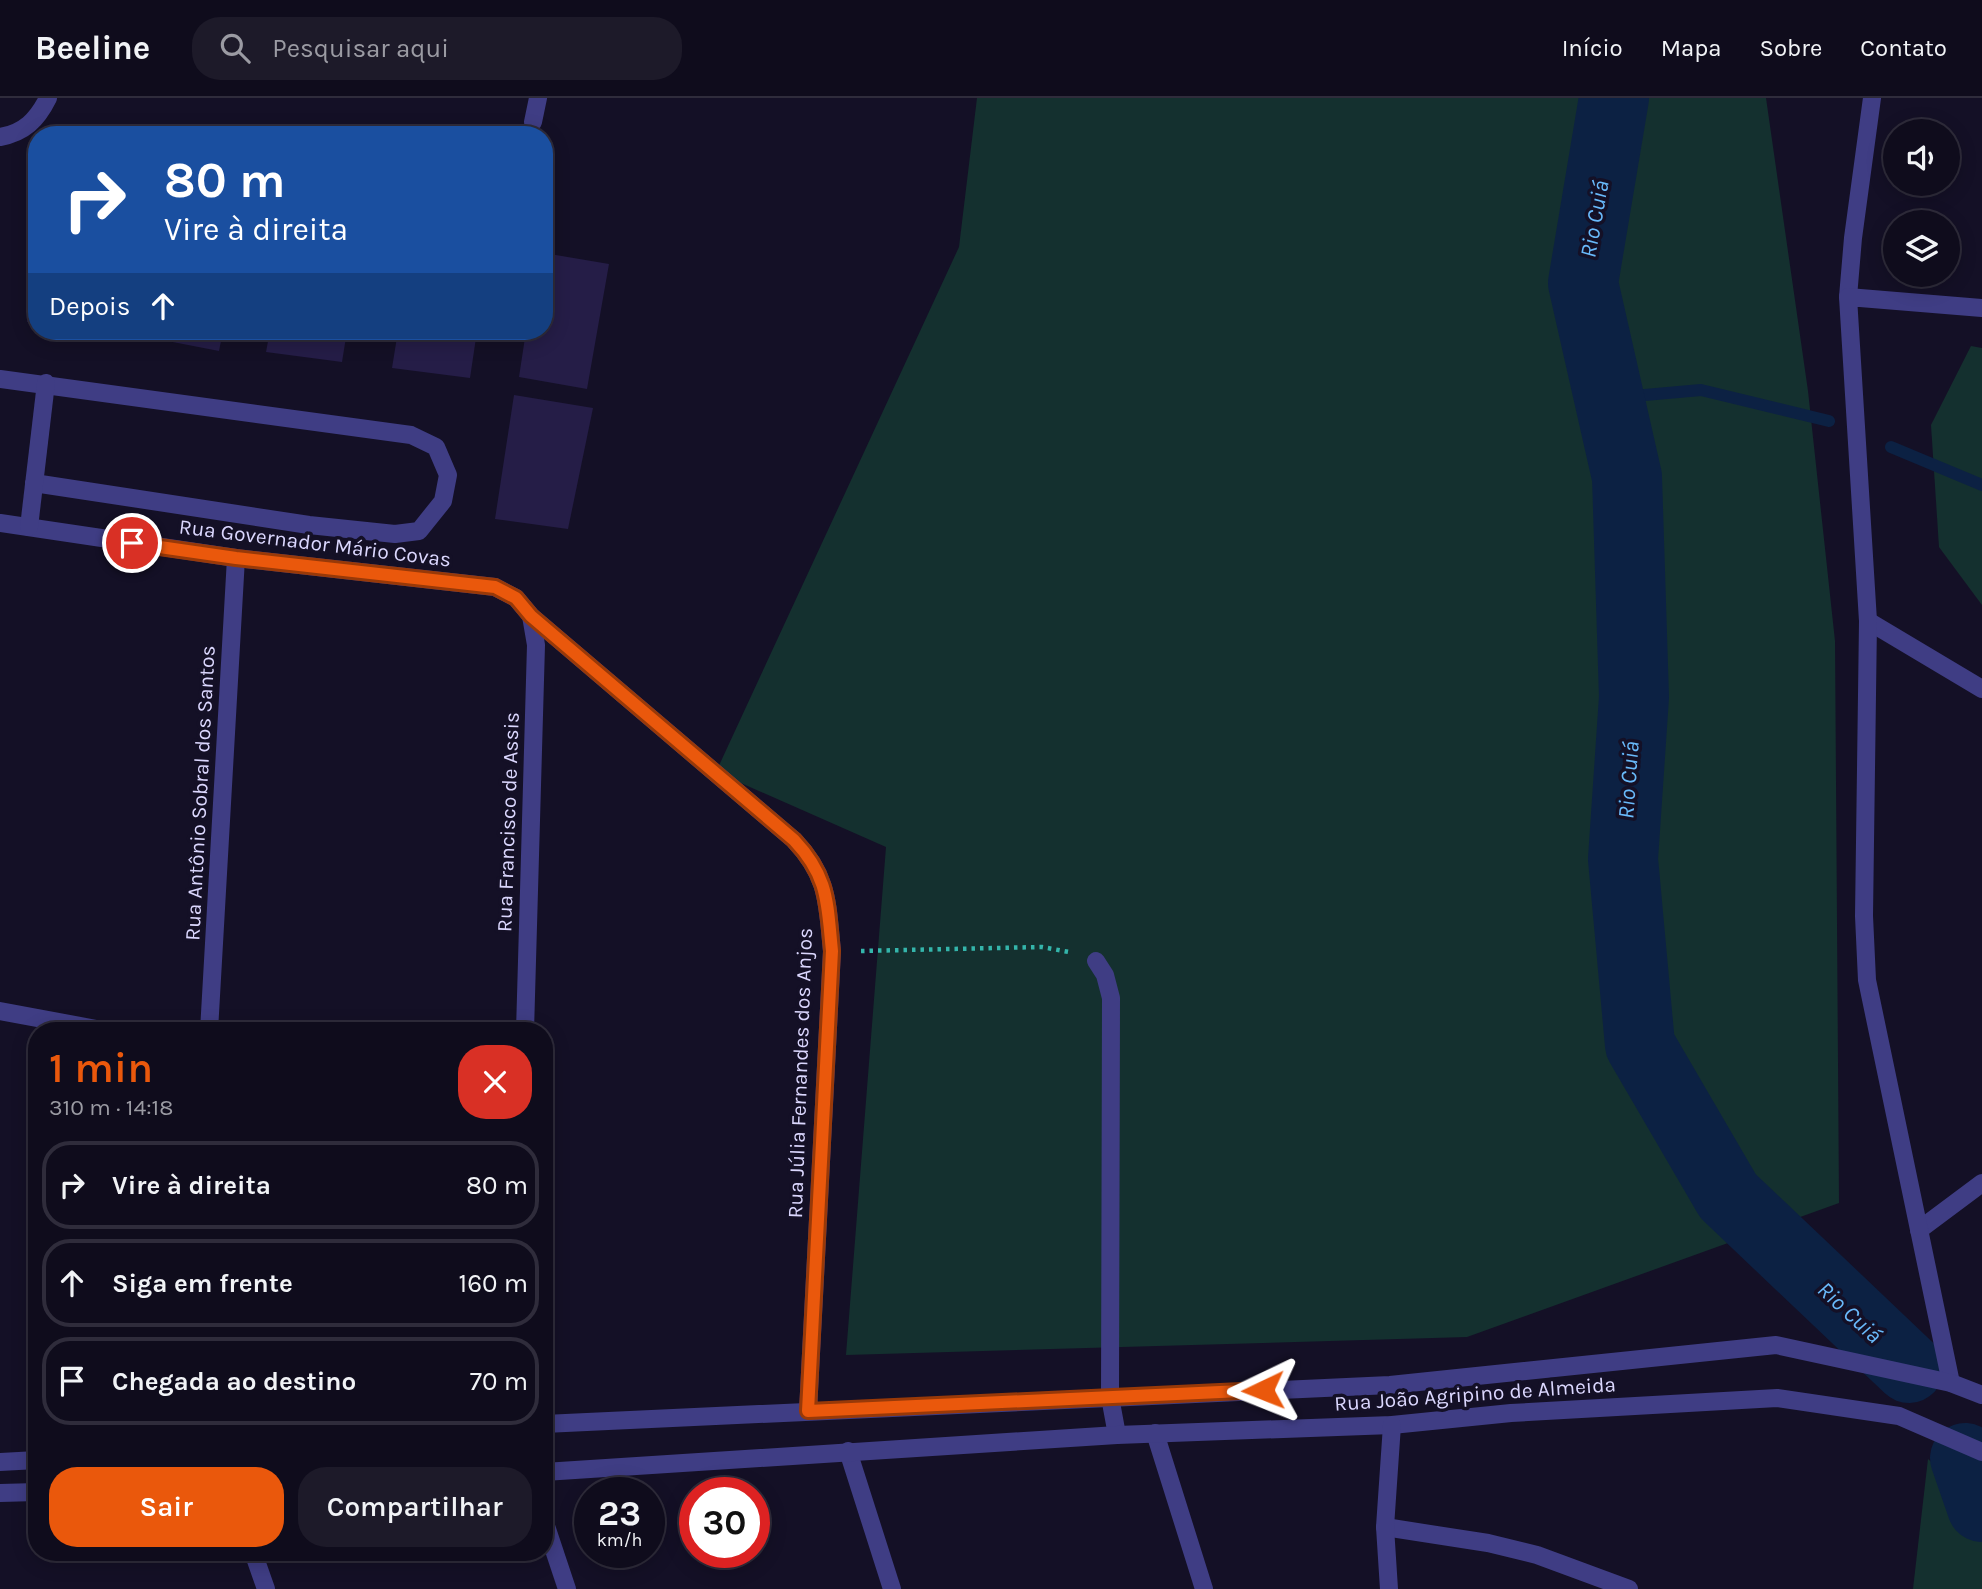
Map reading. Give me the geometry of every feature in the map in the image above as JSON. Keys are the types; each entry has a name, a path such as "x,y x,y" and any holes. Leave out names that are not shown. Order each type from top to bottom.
{"street":[{"path":"0,137 32,123 48,98"},
{"path":"533,122 538,98"},
{"path":"1872,98 1853,238 1848,297 1868,621 1864,916 1867,980 1951,1383"},
{"path":"1848,297 1982,308"},
{"path":"0,379 46,383 411,435 436,447 448,475 443,500 419,531 394,534 309,525 34,483"},
{"path":"29,527 46,383"},
{"name":"Rua Governador Mário Covas","path":"0,523 236,558 495,587 516,598 531,616"},
{"name":"Rua Antônio Sobral dos Santos","path":"210,1022 236,558"},
{"name":"Rua Júlia Fernandes dos Anjos","path":"531,616 794,840 814,861 827,894 832,951 808,1411"},
{"name":"Rua Francisco de Assis","path":"525,1022 536,645 531,616"},
{"path":"1868,621 1982,689"},
{"path":"1096,961 1105,975 1111,998 1110,1397 1117,1435"},
{"path":"0,1011 59,1022"},
{"path":"1919,1230 1982,1183"},
{"name":"Rua João Agripino de Almeida","path":"553,1424 1390,1385 1776,1345 1951,1383 1982,1395"},
{"name":"Rua João Agripino de Almeida","path":"553,1471 1117,1435 1392,1425 1511,1413 1777,1398 1899,1416 1982,1452"},
{"path":"1389,1589 1385,1527 1392,1425"},
{"path":"1154,1433 1204,1589"},
{"path":"848,1451 892,1589"},
{"path":"0,1462 28,1460"},
{"path":"0,1493 28,1492"},
{"path":"1385,1527 1488,1543 1537,1555 1629,1589"},
{"path":"553,1546 568,1589"},
{"path":"256,1561 266,1589"}],"path":[{"path":"832,951 1042,947 1096,961"}],"green space":[{"path":"977,98 1766,98 1808,391 1835,641 1839,1203 1467,1337 846,1355 886,847 716,772 959,247"},
{"path":"1971,346 1982,348 1982,605 1939,547 1931,425"},
{"path":"1928,1459 1982,1508 1982,1589 1913,1589"}],"building":[{"path":"553,255 609,264 587,389 519,377 525,340 553,340"},
{"path":"162,340 221,340 219,351"},
{"path":"268,340 346,340 342,362 266,352"},
{"path":"397,340 476,340 470,378 392,368"},
{"path":"514,395 593,408 568,529 495,519"}],"waterway":[{"name":"Rio Cuiá","path":"1614,98 1583,283 1627,477 1634,697 1623,859 1640,1045 1728,1196 1909,1368"},
{"path":"1611,398 1701,390 1829,421"},
{"path":"1891,447 1982,485"},
{"name":"Rio Cuiá","path":"1965,1458 1982,1507"}],"route":[{"path":"132,543 236,558 495,587 516,598 531,616 794,840 814,861 827,894 832,951 808,1411 1263,1390"}]}
